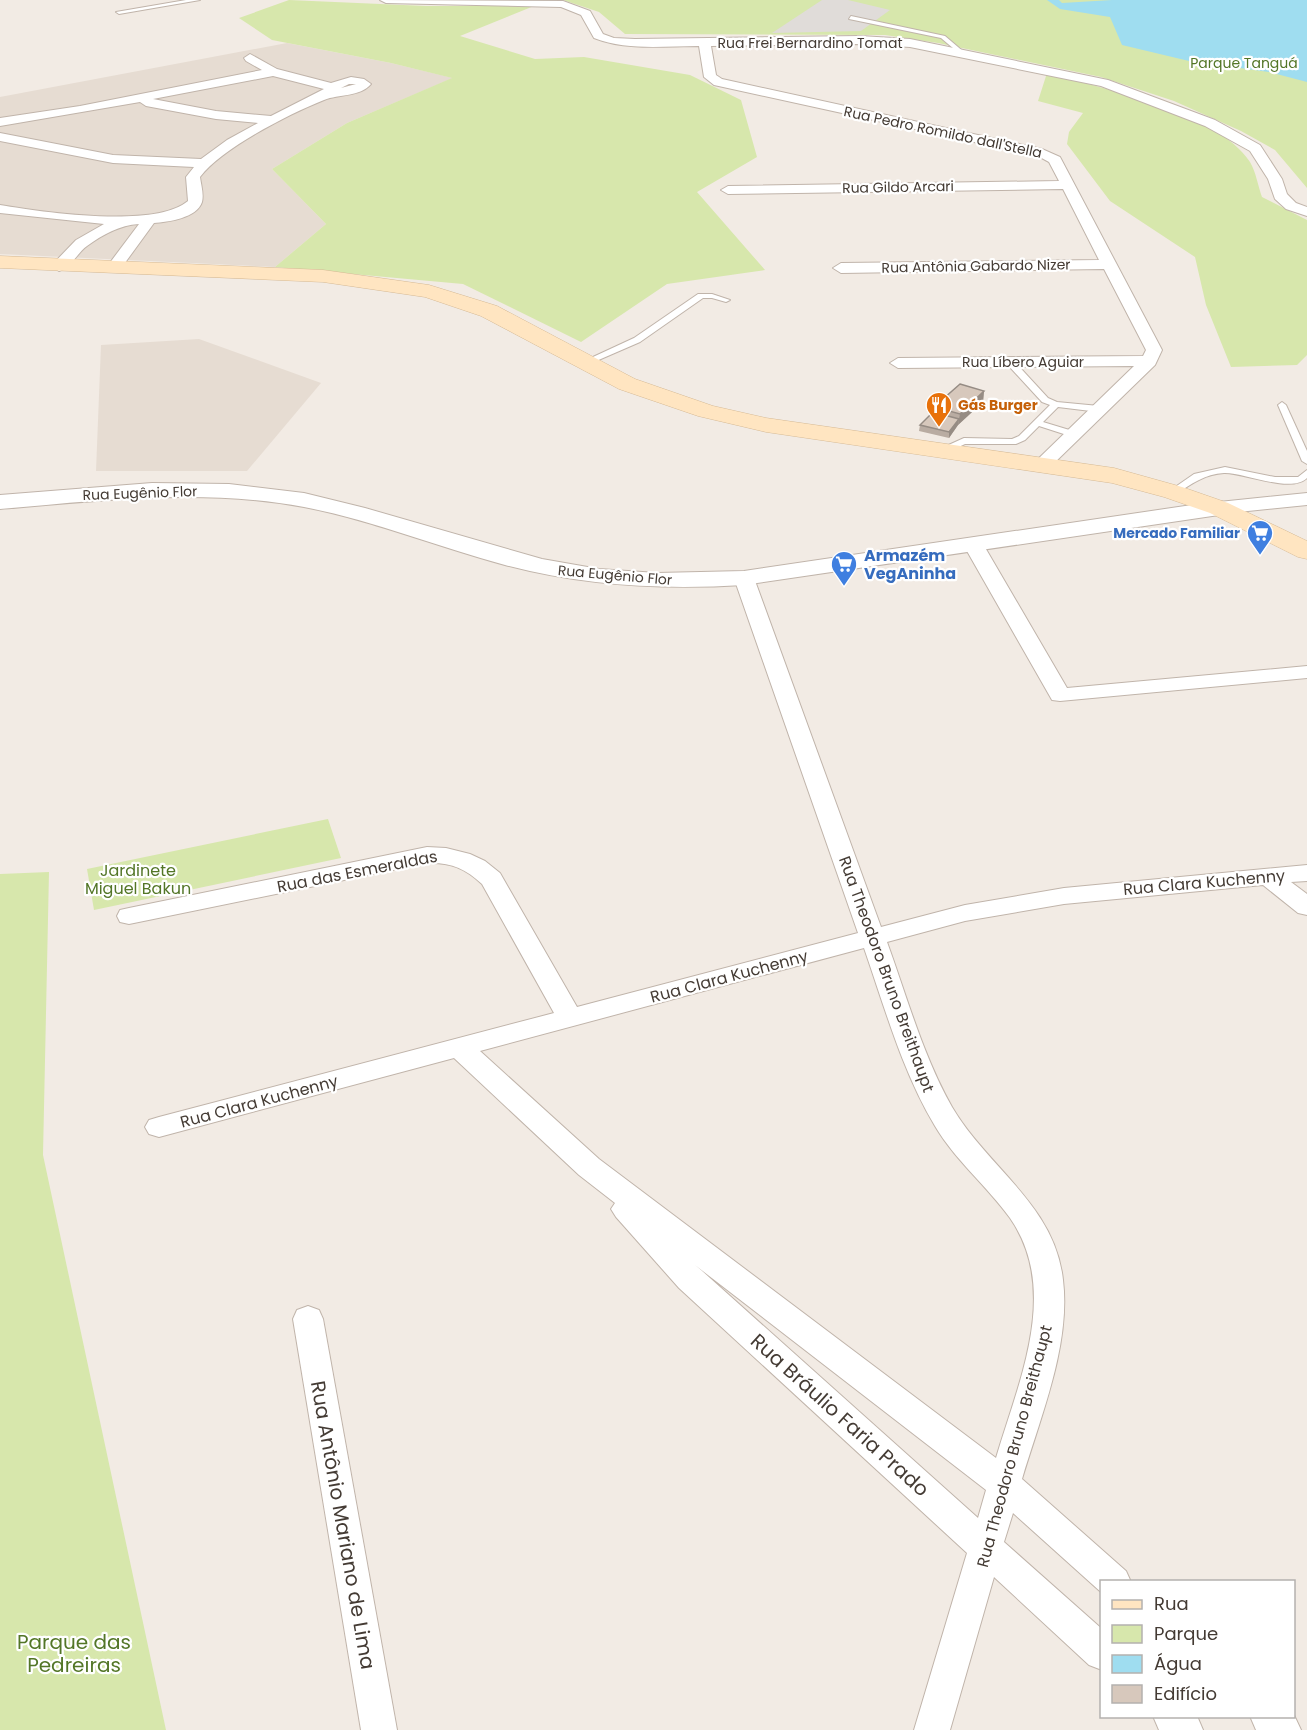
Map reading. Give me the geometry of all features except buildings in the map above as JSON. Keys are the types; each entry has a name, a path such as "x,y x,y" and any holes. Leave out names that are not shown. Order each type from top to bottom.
{"main road":[{"path":"0,262 322,276 357,279 420,290 489,310 584,363 654,395 738,419 1114,476 1173,492 1219,508 1307,551"}],"street":[{"name":"Rua Frei Bernardino Tomat","path":"386,0 563,4 586,13 595,33 612,41 705,44 860,40 910,43 1104,83 1210,123 1255,148 1275,179 1280,196 1291,206 1307,212"},
{"name":"Rua Pedro Romildo dall'Stella","path":"705,44 710,77 718,82 1047,155 1055,160 1153,346 1149,361"},
{"path":"0,208 36,215 148,221 183,213 190,208 196,198 193,177 203,163 274,120 328,92 273,72 250,58"},
{"path":"0,122 133,100 273,72"},
{"path":"133,100 216,115 274,120"},
{"path":"0,137 112,159 203,163"},
{"name":"Rua Gildo Arcari","path":"728,190 1068,185"},
{"path":"59,266 81,243 122,220"},
{"path":"114,268 148,221"},
{"name":"Rua Antônia Gabardo Nizer","path":"842,268 1110,264"},
{"path":"1043,464 1149,361"},
{"name":"Rua Líbero Aguiar","path":"898,363 1149,361"},
{"name":"Rua Eugênio Flor","path":"0,502 165,490 257,494 301,499 341,508 514,560 556,570 641,580 744,578 1219,508 1307,499"},
{"path":"973,544 1060,695 1307,672"},
{"name":"Rua Theodoro Bruno Breithaupt","path":"744,578 919,1068 951,1128 1023,1214 1039,1242 1048,1275 1050,1314 1043,1353 932,1730"},
{"name":"Rua das Esmeraldas","path":"129,916 427,855 446,855 465,859 480,867 491,879 571,1018"},
{"name":"Rua Clara Kuchenny","path":"159,1127 872,937 1011,903 1111,891 1307,873"},
{"path":"1269,877 1307,907"},
{"name":"Rua Bráulio Faria Prado","path":"460,1048 589,1167 690,1279 1100,1652"},
{"name":"Rua Bráulio Faria Prado","path":"589,1167 1004,1484 1113,1580"},
{"name":"Rua Antônio Mariano de Lima","path":"308,1319 379,1730"},
{"path":"1173,1718 1185,1730"},
{"path":"1270,1718 1283,1730"}],"lane":[{"path":"119,12 197,0"},
{"path":"851,18 943,37 962,53"},
{"path":"584,363 637,340 701,296 726,300"},
{"path":"1010,362 1045,399 1056,404 1099,409"},
{"path":"945,450 964,441 1012,442 1022,438 1056,404"},
{"path":"1282,405 1307,461"},
{"path":"1039,423 1073,434"},
{"path":"1173,492 1197,476 1225,470 1275,480 1300,480 1307,473"}],"shaded area":[{"path":"822,0 848,0 890,10 861,31 772,33"},
{"path":"287,43 391,63 453,78 347,123 272,169 326,224 275,267 0,254 0,97"},
{"path":"199,339 321,383 247,471 96,471 101,345"}],"green space":[{"path":"289,0 426,6 534,6 460,36 535,59 584,57 690,75 741,100 757,157 697,192 765,270 667,284 581,342 463,284 275,267 326,224 272,169 347,123 452,78 391,63 272,40 239,18"},
{"name":"Parque Tanguá","path":"563,0 1307,0 1307,188 1275,150 1241,131 1174,101 1101,77 938,43 885,35 625,34 599,12"},
{"path":"1047,73 1157,104 1212,129 1234,144 1250,162 1262,197 1307,220 1307,355 1297,365 1231,367 1206,305 1195,257 1110,201 1067,144 1069,132 1083,113 1038,101"},
{"name":"Jardinete Miguel Bakun","path":"328,819 341,858 94,910 87,869"},
{"name":"Parque das Pedreiras","path":"49,872 43,1155 166,1730 0,1730 0,874"}],"water":[{"path":"1047,0 1059,0 1062,3 1112,0 1307,0 1307,82 1269,72 1189,61 1122,45 1110,17 1060,9"}],"place":[{"name":"Gás Burger","path":"939,428"},
{"name":"Mercado Familiar","path":"1260,556"},
{"name":"Armazém VegAninha","path":"844,587"}]}
